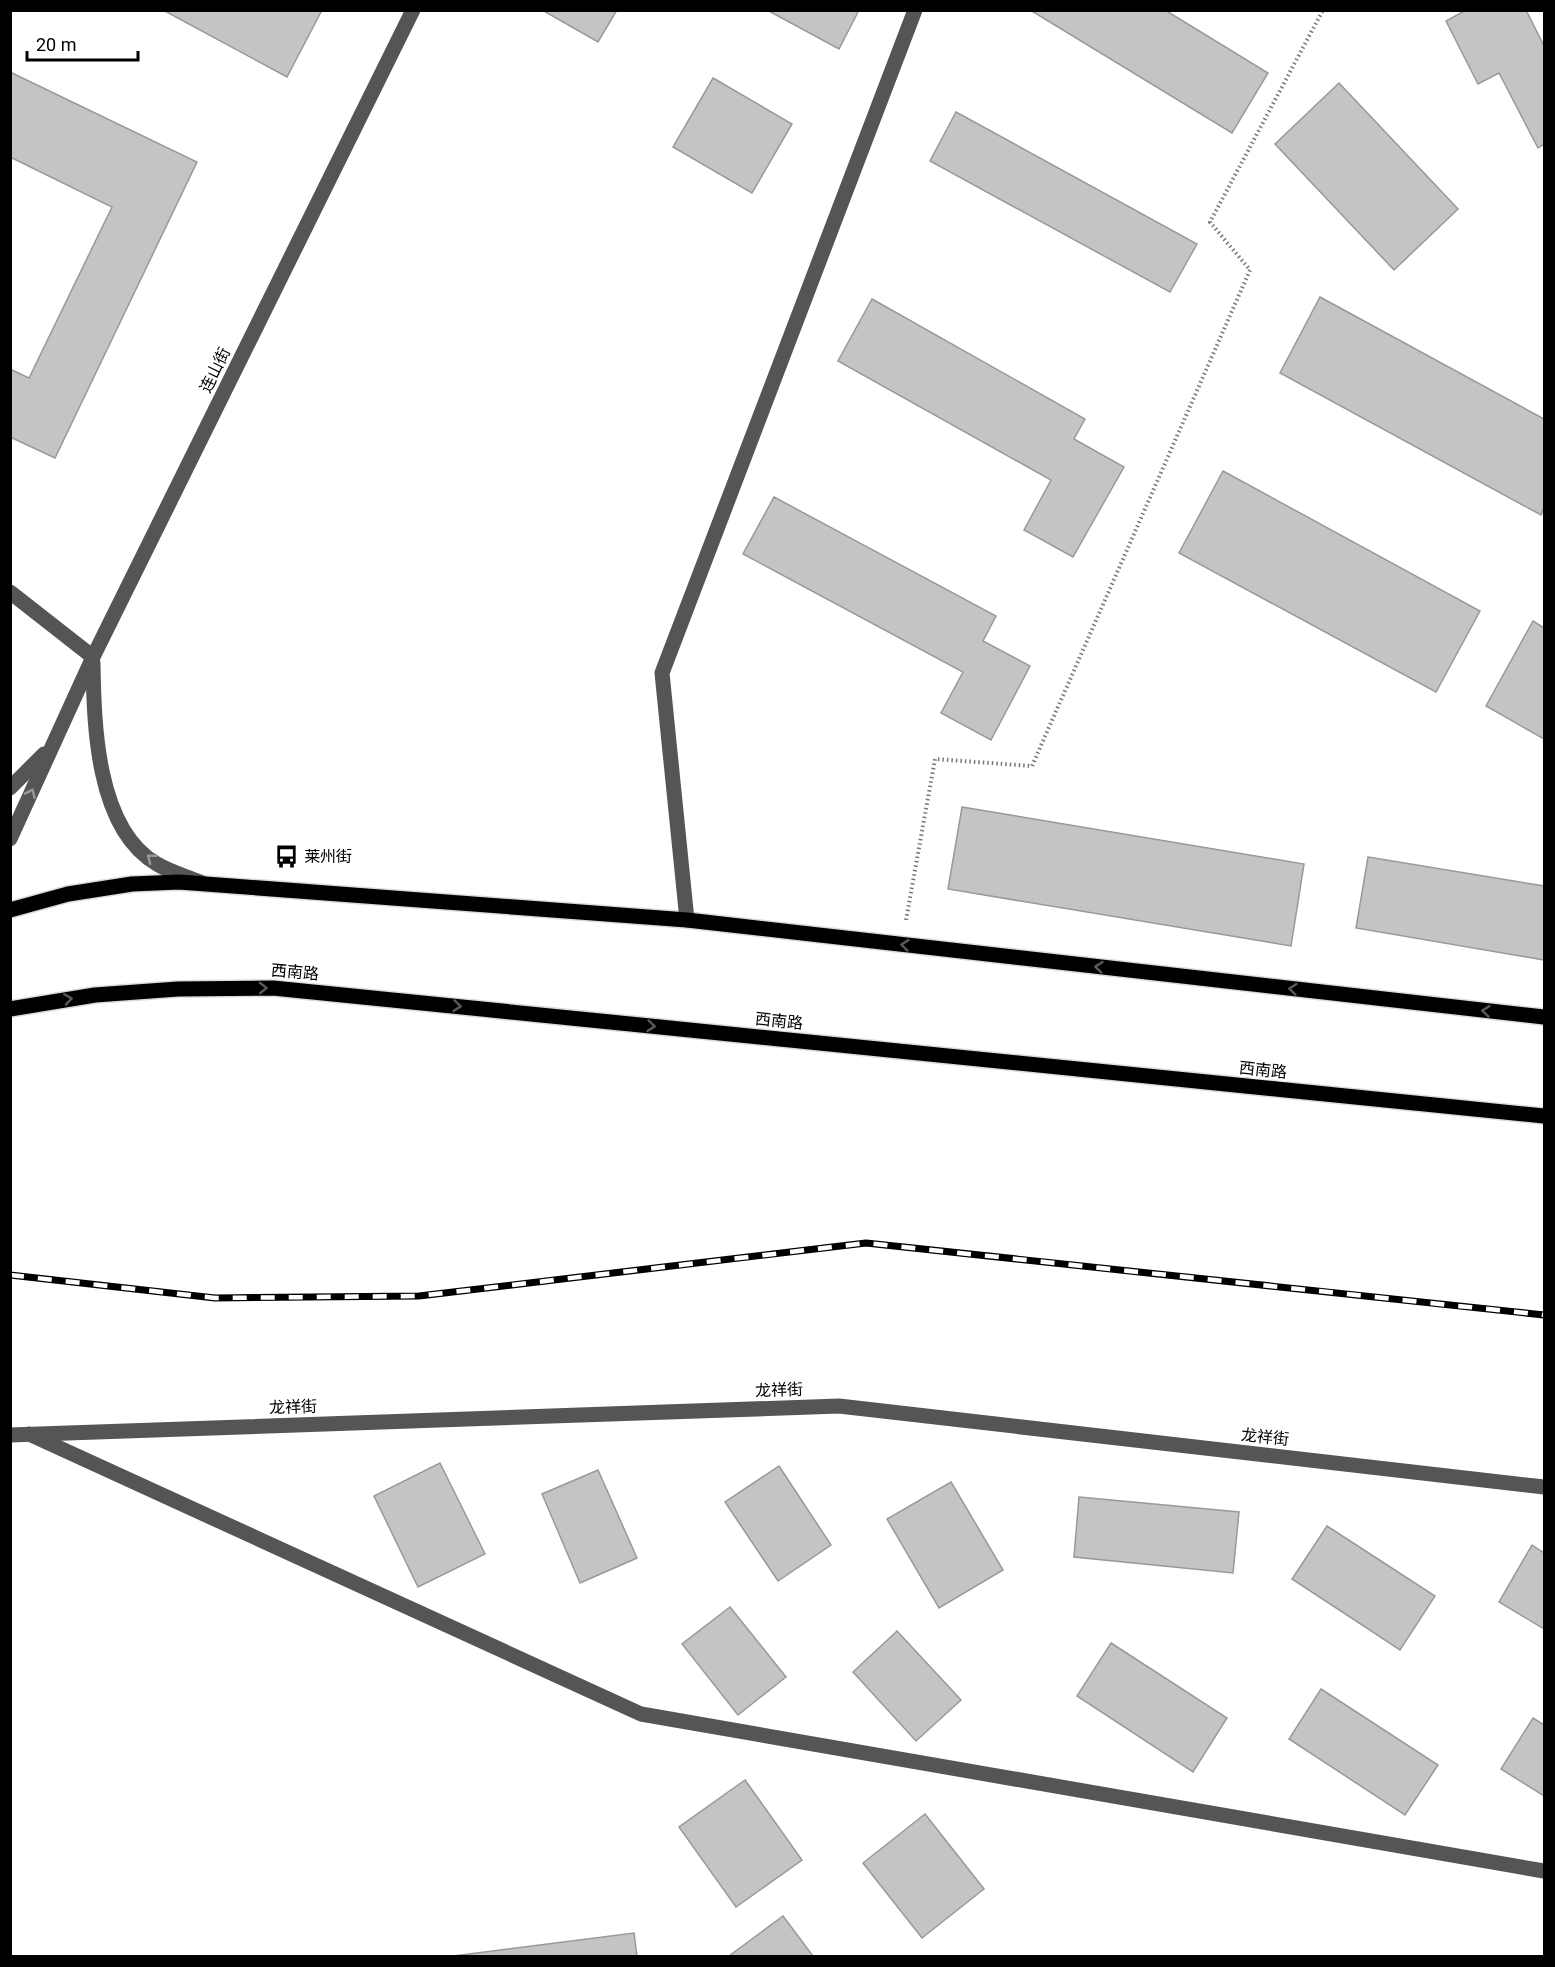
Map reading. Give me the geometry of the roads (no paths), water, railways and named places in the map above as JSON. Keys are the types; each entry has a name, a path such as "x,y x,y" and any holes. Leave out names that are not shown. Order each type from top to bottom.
{"main road":[{"path":"10,910 68,894 132,884 179,882 687,920 1545,1017"},
{"name":"西南路","path":"10,1009 95,995 178,989 273,988 1545,1116"}],"street":[{"name":"连山街","path":"10,839 93,657 413,10"},
{"path":"687,920 662,673 915,10"},
{"path":"10,592 93,657 94,716 101,769 111,804 128,839 156,864 203,884"},
{"path":"10,788 52,746"},
{"name":"龙祥街","path":"10,1435 839,1406 1545,1486"},
{"path":"29,1434 641,1713 1545,1870"}],"railway":[{"path":"10,1275 215,1298 419,1296 866,1243 1544,1315"}],"place":[{"name":"莱州街","path":"286,856"}]}
